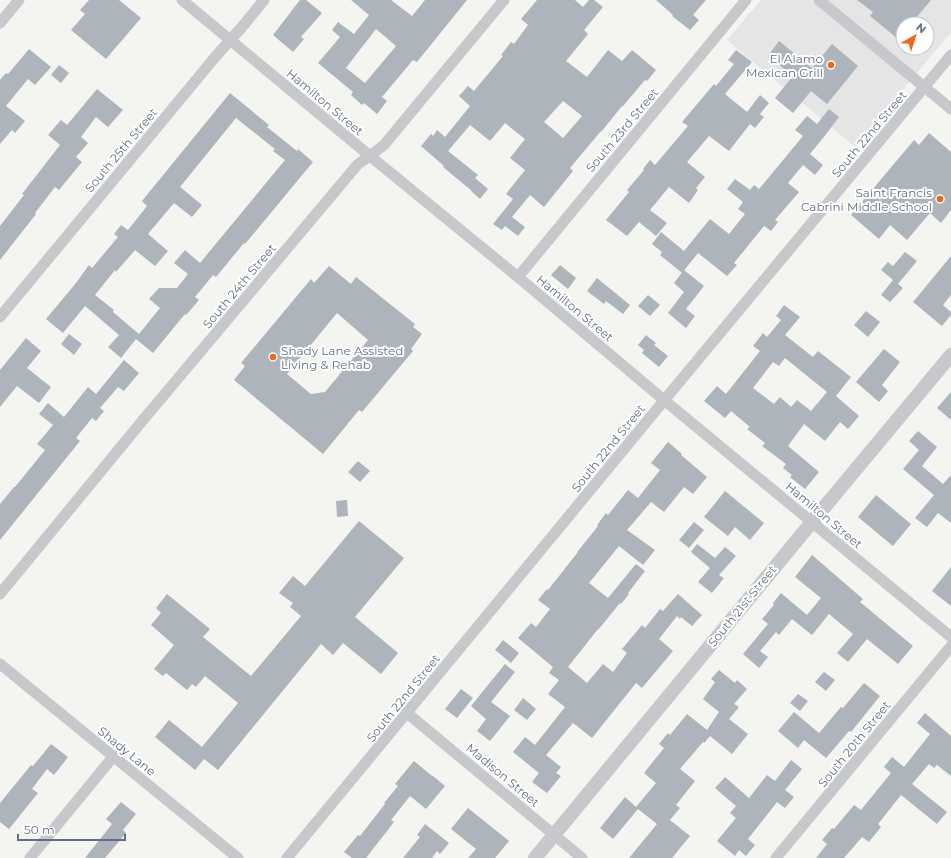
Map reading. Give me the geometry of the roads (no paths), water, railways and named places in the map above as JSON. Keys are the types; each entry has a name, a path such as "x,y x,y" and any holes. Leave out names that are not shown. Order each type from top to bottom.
{"street":[{"path":"0,23 19,0"},
{"name":"Hamilton Street","path":"182,0 370,156 518,276 664,400 951,637"},
{"name":"South 25th Street","path":"0,317 264,0"},
{"name":"South 24th Street","path":"0,594 143,420 358,164 384,145 504,0"},
{"name":"South 23rd Street","path":"518,276 746,0"},
{"path":"819,0 951,110"},
{"name":"South 22nd Street","path":"287,858 664,400 951,55"},
{"name":"South 21st Street","path":"535,858 951,355"},
{"name":"South 20th Street","path":"776,858 951,646"},
{"name":"Shady Lane","path":"0,664 238,858"},
{"name":"Madison Street","path":"407,713 582,858"},
{"path":"30,858 113,757"}],"place":[{"name":"El Alamo Mexican Grill","path":"831,65"},
{"name":"Saint Francis Cabrini Middle School","path":"940,199"},
{"name":"Shady Lane Assisted Living & Rehab","path":"273,357"}]}
